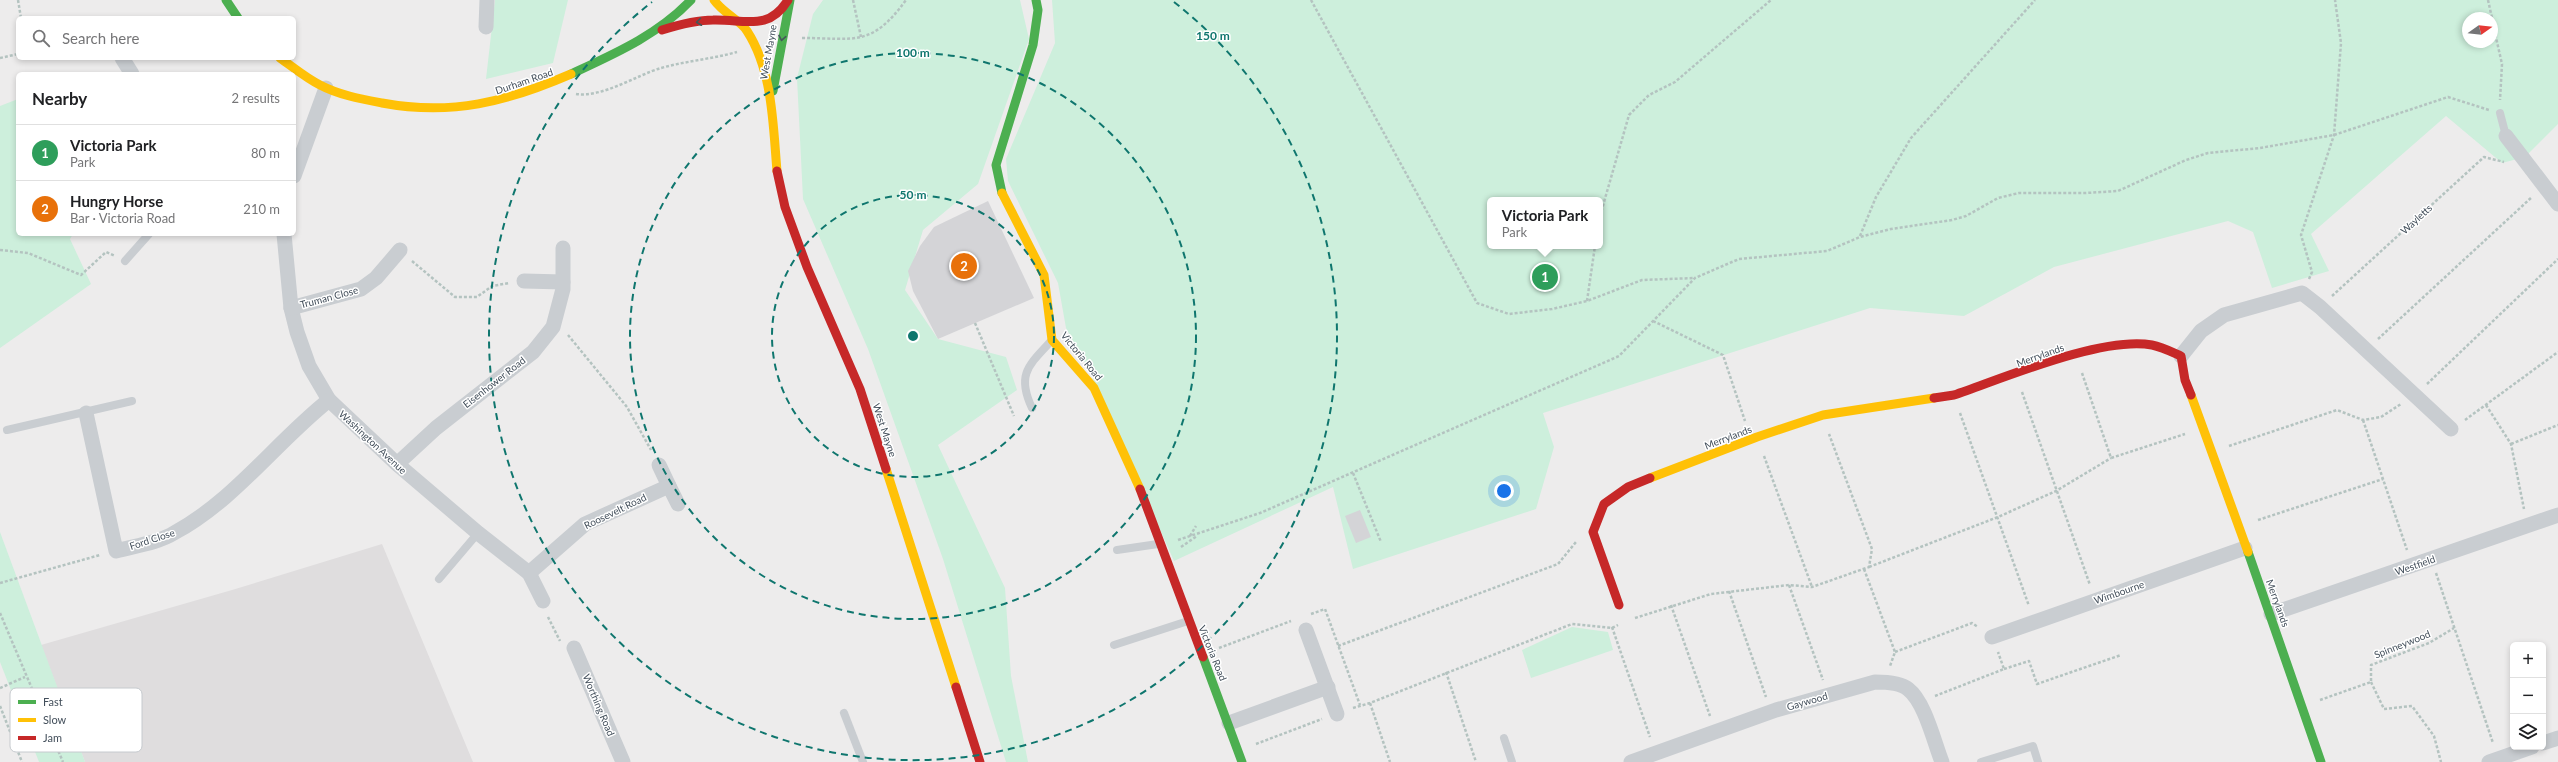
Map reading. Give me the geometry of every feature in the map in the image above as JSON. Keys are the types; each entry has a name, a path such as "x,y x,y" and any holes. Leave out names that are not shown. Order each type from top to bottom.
{"street":[{"path":"226,0 237,16"},
{"path":"486,27 488,0"},
{"name":"Durham Road","path":"656,32 683,10 691,0"},
{"name":"West Mayne","path":"714,0 721,10 738,21 747,30 757,47 768,83 772,108 777,176 796,240 860,389 980,762"},
{"name":"West Mayne","path":"738,21 751,23 771,19 789,0"},
{"name":"West Mayne","path":"772,108 778,60 789,0"},
{"name":"Victoria Road","path":"1036,0 1038,10 1034,45 996,165 1002,193 1044,276 1052,340 1094,388 1137,482 1188,621 1229,723 1242,762"},
{"name":"Durham Road","path":"283,60 326,88 396,107 442,110 475,108 507,101 562,80 656,32 693,22 738,21"},
{"path":"123,60 131,72"},
{"path":"296,170 326,88"},
{"path":"2506,136 2543,187 2558,204"},
{"name":"Washington Avenue","path":"284,236 291,308 309,366 329,400 397,464 478,533 529,573 543,601"},
{"name":"Eisenhower Road","path":"397,464 436,428 533,352 553,327 561,304 563,282 563,248"},
{"name":"Truman Close","path":"291,308 362,289 376,278 400,250"},
{"path":"524,281 563,282"},
{"path":"2181,356 2201,331 2224,314 2302,293 2320,307 2451,429"},
{"name":"Merrylands","path":"1593,532 1604,504 1628,487 1822,415 1954,396 2016,376 2076,354 2128,344 2153,345 2181,356 2185,380 2210,452 2271,614 2321,762"},
{"name":"Ford Close","path":"86,413 116,551 173,534 206,514 302,422 329,400"},
{"path":"659,465 678,504"},
{"name":"Roosevelt Road","path":"529,573 585,524 669,486"},
{"name":"Westfield","path":"2271,614 2432,560 2558,515"},
{"path":"1593,532 1619,605"},
{"name":"Wimbourne","path":"1992,636 2246,548"},
{"path":"1302,622 1337,714"},
{"name":"Worthing Road","path":"574,648 624,762"},
{"name":"Gaywood","path":"1630,762 1771,712 1829,695 1884,682 1907,688 1919,702 1942,762"},
{"path":"1229,723 1328,687"},
{"path":"2546,742 2558,738"},
{"path":"2494,760 2523,750"}],"lane":[{"path":"2500,114 2506,136"},
{"path":"125,261 147,236"},
{"path":"1032,408 1025,392 1027,367 1052,340"},
{"path":"7,430 86,413 132,401"},
{"path":"439,578 478,533"},
{"path":"1117,550 1159,544"},
{"path":"1114,645 1188,621"},
{"path":"844,713 863,762"},
{"path":"1504,738 1512,762"},
{"path":"1981,762 2032,746 2038,762"}],"path":[{"path":"18,0 20,16"},
{"path":"853,0 861,37"},
{"path":"797,38 852,40 861,37 878,30 894,17 906,0"},
{"path":"1312,0 1477,303 1509,314 1552,309 1587,301 1642,280 1695,278 1739,259 1827,251 1860,237 1891,229 1952,220 1966,216 1998,198 2019,193 2086,193 2118,191 2186,160 2208,153 2260,148 2334,135 2448,98 2500,114 2502,64 2498,46"},
{"path":"1603,206 1629,115 1649,95 1675,82 1771,0"},
{"path":"1860,237 1876,197 1911,138 2035,0"},
{"path":"2302,293 2312,272 2301,235 2334,135 2341,43 2335,0"},
{"path":"2488,0 2491,12"},
{"path":"562,80 572,94 590,94 661,68 711,60 742,50"},
{"path":"0,58 16,54"},
{"name":"Wayletts","path":"2320,307 2484,157 2502,163 2521,158"},
{"path":"2366,350 2543,187"},
{"path":"1587,301 1595,249"},
{"path":"0,250 28,253 81,275 106,252 125,261"},
{"path":"400,250 455,296 477,297 492,286 524,281"},
{"path":"2210,452 2337,410 2363,420 2381,416 2414,396 2558,259"},
{"path":"1159,544 1190,537 1260,513 1619,356 1695,278"},
{"path":"1653,321 1723,355 1812,587"},
{"path":"975,323 1014,416"},
{"path":"553,327 570,336 627,407 659,465"},
{"path":"2451,429 2558,352"},
{"path":"2076,354 2111,458"},
{"path":"2016,376 2095,601"},
{"path":"1954,396 2035,622"},
{"path":"2486,405 2511,444 2527,526"},
{"path":"1822,415 1872,549 1869,567"},
{"path":"2363,420 2412,566"},
{"path":"2511,444 2558,425"},
{"path":"1630,620 1671,605 1711,594 1789,585 1812,587 1864,569 1998,517 2056,491 2111,458 2202,428"},
{"path":"1353,473 1381,542"},
{"path":"2238,526 2383,479"},
{"path":"1190,537 1196,526"},
{"path":"1338,646 1558,564 1584,532 1593,532"},
{"path":"0,583 116,551"},
{"path":"2432,560 2494,760"},
{"path":"1864,569 1895,652 1884,682"},
{"path":"1789,585 1829,695"},
{"path":"1729,591 1771,712"},
{"path":"543,601 545,610 565,651 574,648"},
{"path":"1619,605 1612,628 1655,753"},
{"path":"1671,605 1716,732"},
{"path":"1201,654 1302,622 1325,609 1360,705"},
{"path":"0,613 31,688"},
{"path":"1238,750 1360,705 1370,703 1572,624 1612,628 1624,623"},
{"path":"1895,652 1972,623 1992,636 2004,669"},
{"name":"Spinneywood","path":"2371,682 2371,665 2429,643 2454,628"},
{"path":"1919,702 2028,661 2037,684 2121,655"},
{"path":"1446,672 1476,762"},
{"path":"0,688 26,677"},
{"path":"2302,706 2371,682 2384,709 2412,706 2434,736 2441,762"},
{"path":"1370,703 1390,762"},
{"path":"0,706 10,731"},
{"path":"18,752 22,762"},
{"path":"59,752 63,762"}],"shaded area":[{"path":"382,544 473,762 85,762 81,752 142,752 142,688 57,688 41,645 232,590"}],"green space":[{"path":"495,0 568,0 553,63 486,79"},
{"path":"823,0 1020,0 1029,39 978,184 923,230 905,290 938,339 1006,357 1017,390 938,445 1005,588 1011,676 1028,762 1006,762 943,559 868,349 803,199 797,78 813,14"},
{"path":"1052,0 2558,0 2558,124 2525,157 2502,163 2446,116 2311,234 2329,271 2272,288 2253,232 2228,221 2054,267 1964,316 1870,308 1543,413 1554,447 1536,509 1353,569 1333,487 1174,561 1090,372 1066,328 1058,283 1008,181 1006,159 1055,43"},
{"path":"16,100 16,236 72,236 70,239 91,284 0,348 0,106"},
{"path":"0,532 58,688 10,688 0,662"},
{"path":"1572,627 1608,632 1613,650 1531,678 1522,650"},
{"path":"35,752 81,752 85,762 39,762"}],"building":[{"path":"988,201 1034,298 938,339 913,291 908,271 920,246 934,227"},
{"path":"1360,510 1371,537 1356,543 1345,516"}],"traffic: fast":[{"path":"226,0 237,16"},
{"path":"571,74 635,43 650,34 664,24 691,0"},
{"path":"773,91 790,0"},
{"path":"1002,193 996,165 1033,45 1038,10 1036,0"},
{"path":"2248,552 2321,762"},
{"path":"1203,657 1242,762"}],"traffic: slow":[{"path":"714,0 722,9 744,27 756,47 762,63 767,81 773,117 777,171"},
{"path":"283,60 320,85 335,91 366,100 408,107 432,108 478,104 524,92 571,74"},
{"path":"1002,193 1044,275 1052,340 1094,388 1140,489"},
{"path":"2191,395 2248,552"},
{"path":"1650,478 1757,437 1823,415 1934,398"},
{"path":"886,469 956,687"}],"traffic: jam":[{"path":"662,30 687,23 707,20 746,22 764,20 780,10 788,0"},
{"path":"777,171 785,207 807,267 860,389 886,469"},
{"path":"1934,398 1954,395 2025,369 2081,352 2131,344 2152,345 2181,356 2185,380 2191,395"},
{"path":"1619,605 1593,532 1604,504 1628,487 1650,478"},
{"path":"1140,489 1203,657"},
{"path":"956,687 980,762"}],"place":[{"name":"Hungry Horse","path":"964,266"},
{"name":"Victoria Park","path":"1545,277"}]}
